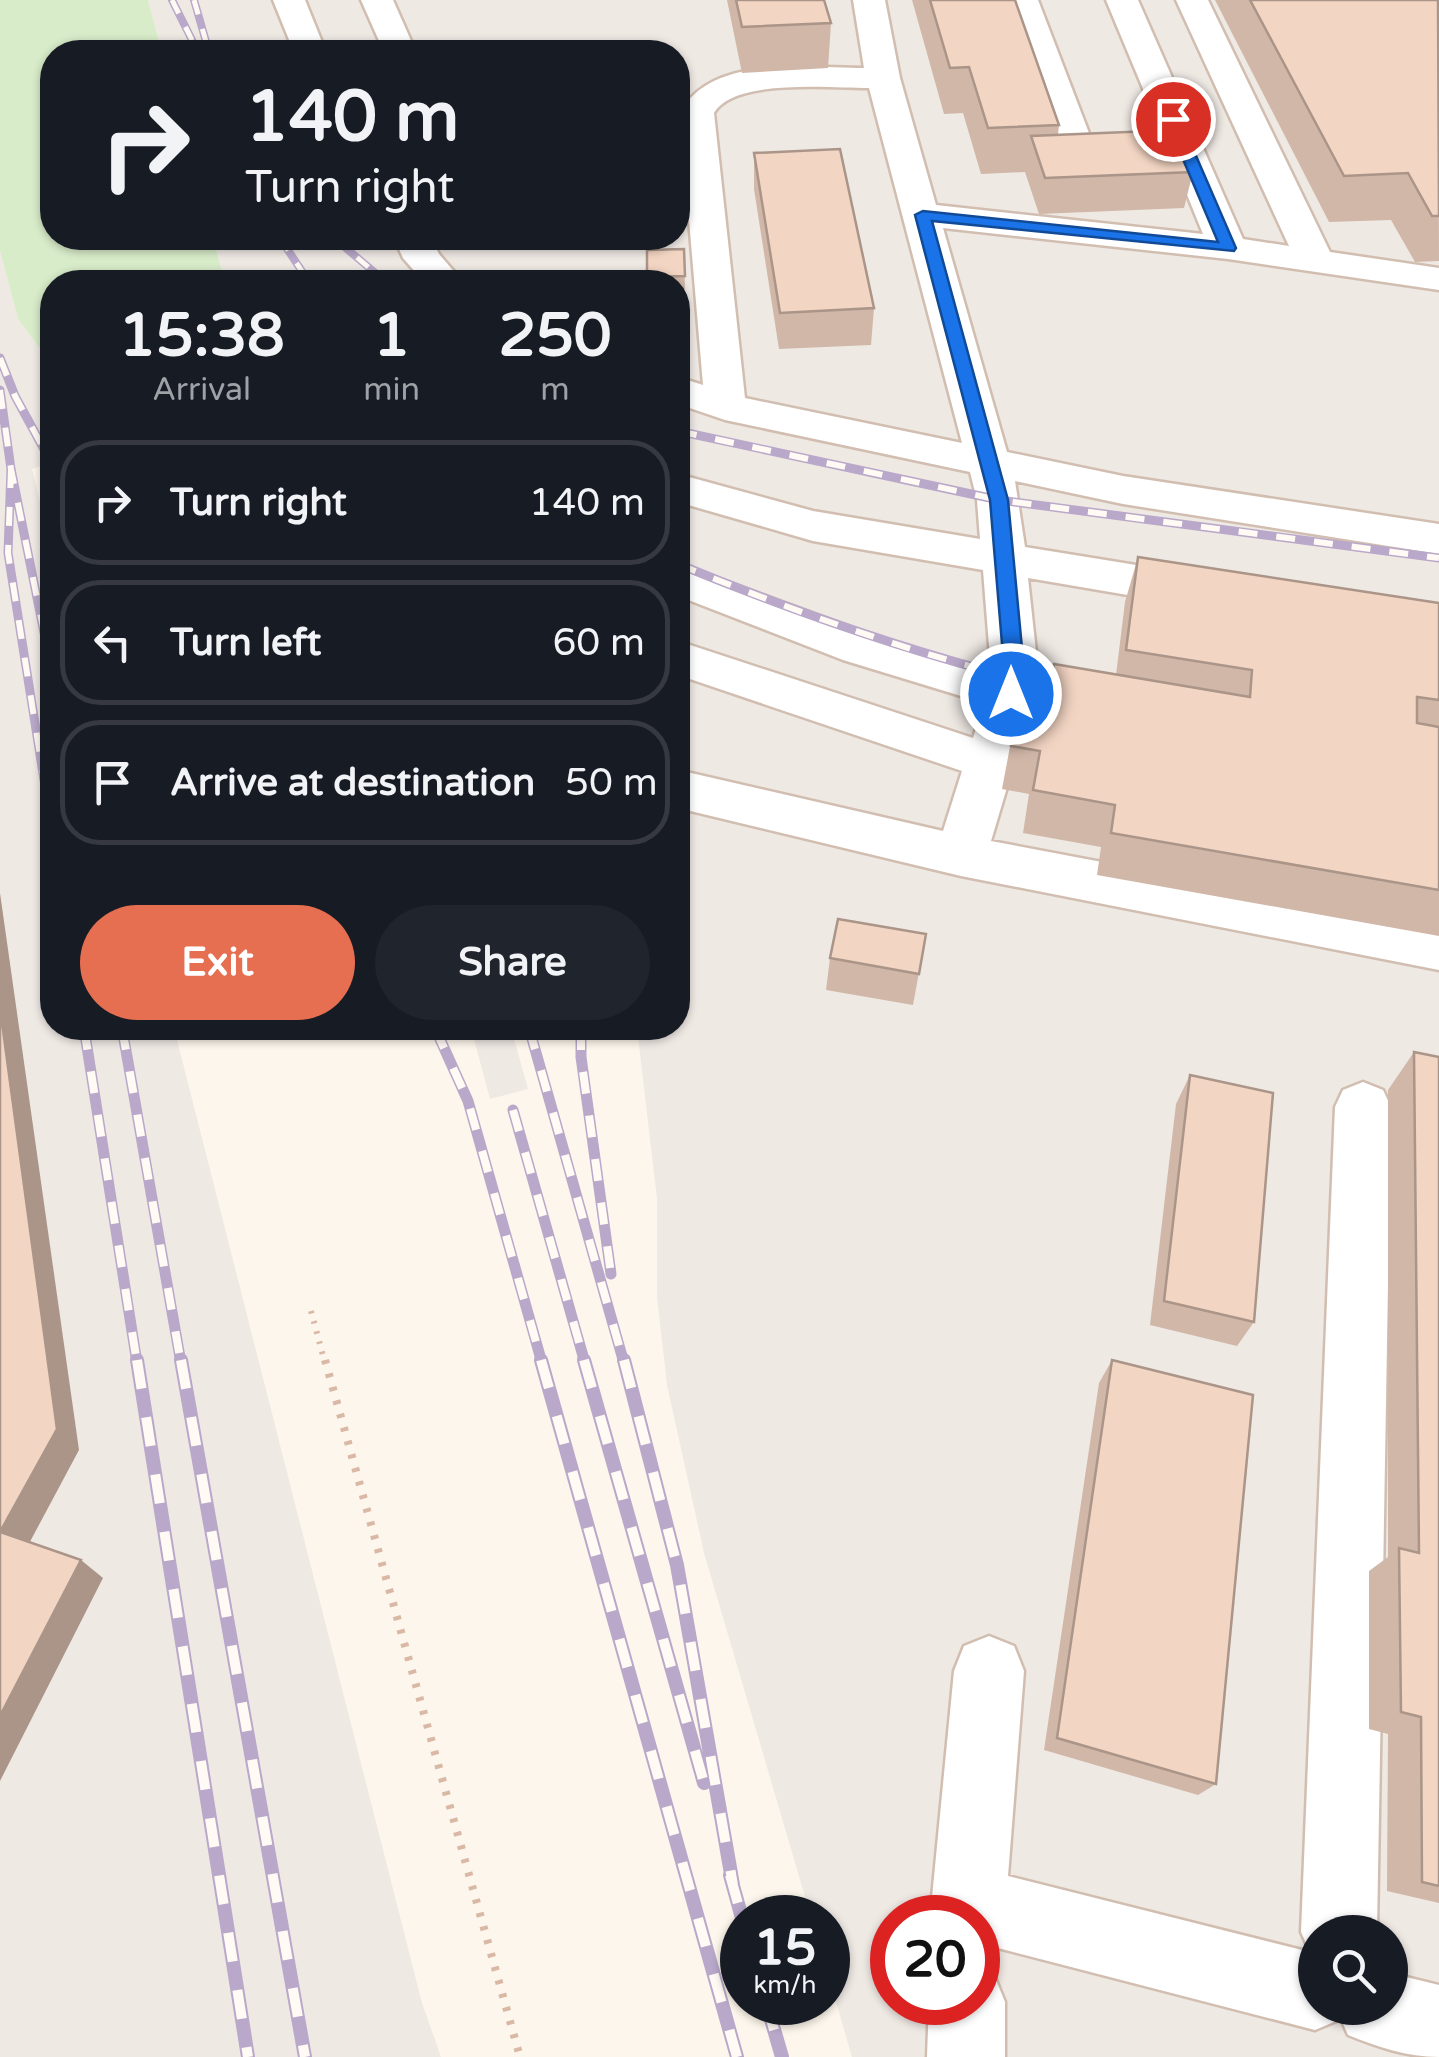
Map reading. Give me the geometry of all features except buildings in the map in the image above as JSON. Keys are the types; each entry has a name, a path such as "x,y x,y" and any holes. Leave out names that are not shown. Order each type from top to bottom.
{"lane":[{"path":"289,0 305,40"},
{"path":"377,0 395,40"},
{"path":"869,0 884,78 999,500 1001,557 1015,680 960,856"},
{"path":"1022,0 1078,152 1186,149"},
{"path":"1122,0 1228,248"},
{"path":"1192,0 1315,260"},
{"path":"726,407 697,112 690,101 721,88 747,83 884,78"},
{"path":"923,215 1228,248 1439,279"},
{"path":"418,250 433,270"},
{"path":"690,394 726,407 1123,490 1439,538"},
{"path":"690,491 813,526 1248,600"},
{"path":"692,586 859,648 1011,694"},
{"path":"690,662 990,762"},
{"path":"690,792 960,856 1439,948"},
{"path":"1339,1915 1363,1106"},
{"path":"968,1895 989,1671"},
{"path":"1000,1918 1298,1988"},
{"path":"1408,2016 1439,2024"},
{"path":"966,2025 966,2057"}],"path":[{"path":"312,1311 520,2057"}],"shaded area":[{"path":"148,0 1439,0 1439,2057 852,2057 843,2025 850,2025 850,1895 805,1895 704,1553 667,1385 657,1297 657,1199 638,1040 690,1040 690,270 222,270 216,250 690,250 690,40 159,40"},
{"path":"0,251 18,319 40,349 40,466 32,469 40,501 40,1040 177,1040 422,2003 441,2057 0,2057"},
{"path":"474,1040 514,1040 528,1089 490,1099"}],"green space":[{"path":"0,0 148,0 159,40 40,40 40,250 216,250 222,270 40,270 40,349 18,319 0,251"}],"railway":[{"path":"172,0 192,40"},
{"path":"194,0 206,40"},
{"path":"288,250 301,270"},
{"path":"348,250 372,270"},
{"path":"0,358 40,442"},
{"path":"0,390 11,469"},
{"path":"690,434 999,500 1439,558"},
{"path":"11,469 40,613"},
{"path":"11,469 8,553 40,755"},
{"path":"690,569 873,637 1073,692"},
{"path":"86,1040 137,1363"},
{"path":"124,1040 181,1363"},
{"path":"440,1040 468,1101 542,1363"},
{"path":"532,1040 624,1363"},
{"path":"581,1040 611,1274"},
{"path":"513,1110 585,1363"},
{"path":"137,1360 248,2057"},
{"path":"181,1360 305,2057"},
{"path":"541,1360 737,2057"},
{"path":"584,1360 704,1783"},
{"path":"624,1360 677,1565 733,1885"},
{"path":"730,1875 736,1895"},
{"path":"773,2025 782,2057"}],"route":[{"path":"1011,694 1015,680 1001,557 999,500 923,215 1228,248 1173,119"}]}
